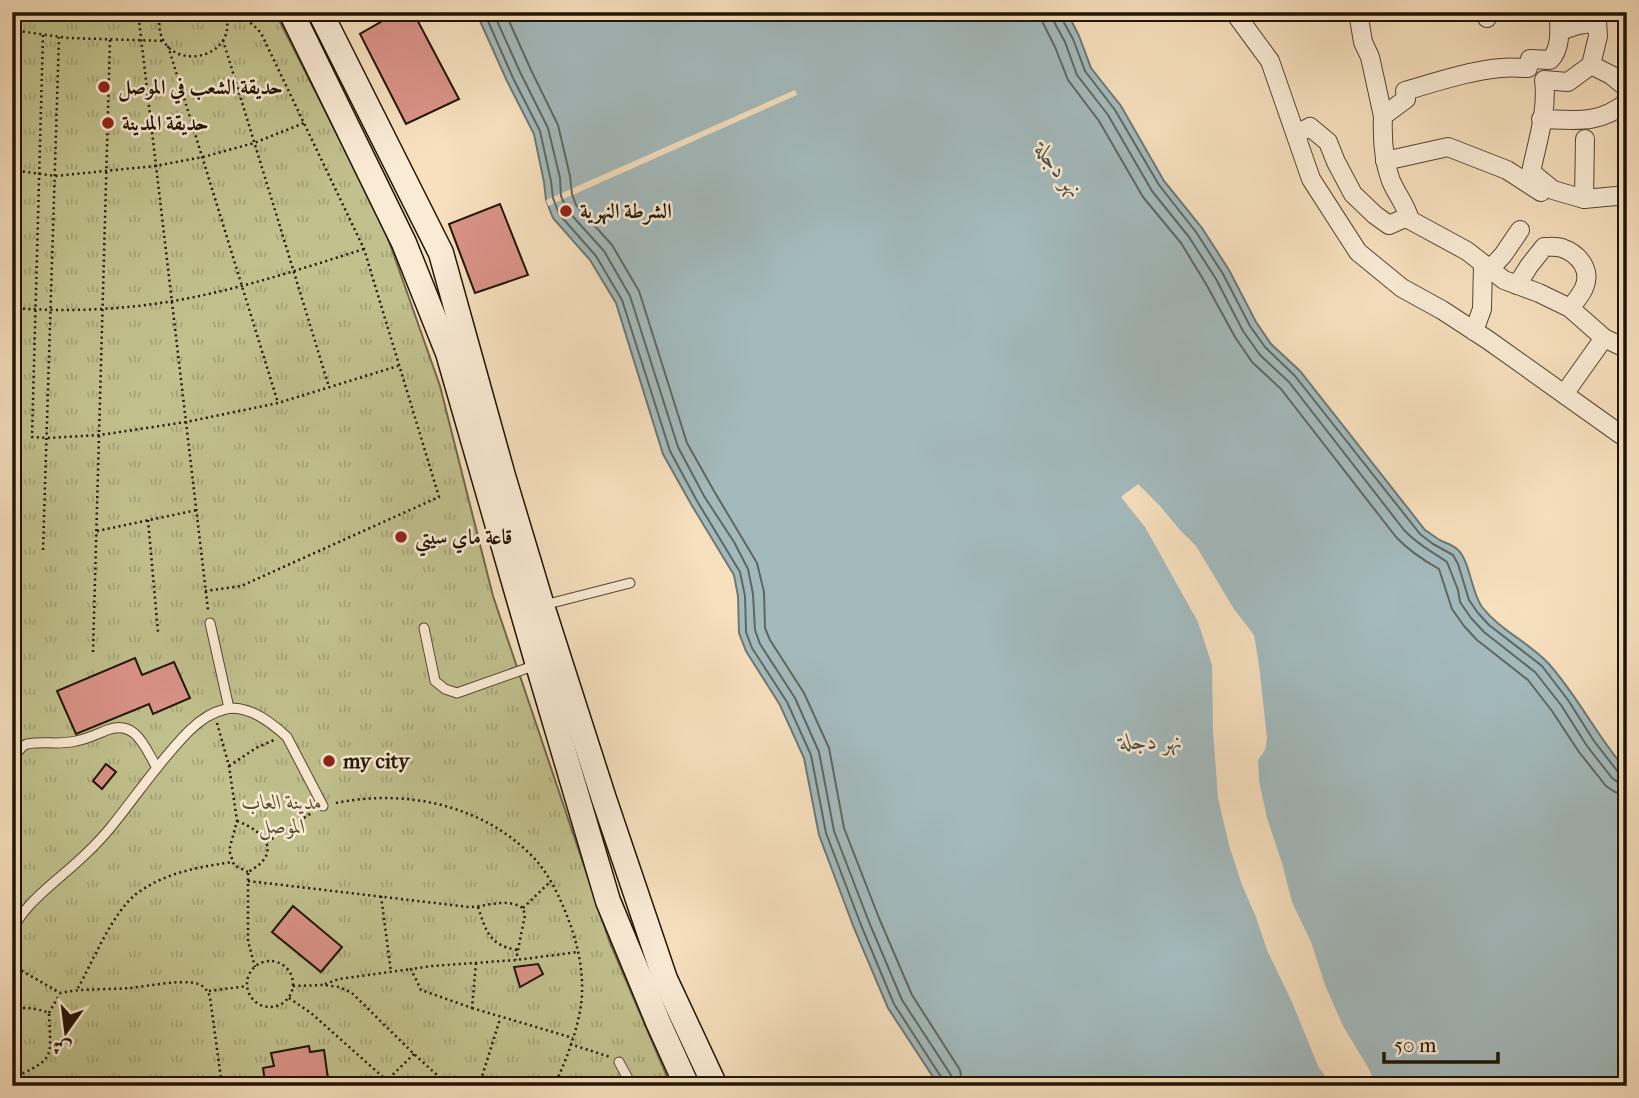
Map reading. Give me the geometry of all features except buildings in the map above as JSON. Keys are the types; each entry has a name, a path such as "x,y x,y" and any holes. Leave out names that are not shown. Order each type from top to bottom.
{"main road":[{"path":"291,12 404,243 448,353 608,901 687,1086"},
{"path":"320,12 441,253 503,476 604,799 665,979 715,1086"},
{"path":"580,808 604,799"}],"street":[{"path":"1234,12 1270,61 1311,179 1358,252 1402,288 1474,331 1627,439"},
{"path":"1358,12 1363,42 1370,57 1383,116 1385,161 1390,179 1397,195 1403,200 1410,220"},
{"path":"1383,116 1406,99 1405,90 1474,72 1528,68 1530,59 1550,60 1556,54 1559,12"},
{"path":"1559,31 1597,22 1598,36 1591,65 1568,82 1544,80 1541,119 1531,172 1553,190 1584,199 1627,194"},
{"path":"1591,65 1611,75 1627,88"},
{"path":"1541,119 1592,120 1612,113 1627,102"},
{"path":"1296,134 1310,127 1328,142 1353,194 1389,225 1405,218 1410,220 1467,251 1504,280 1570,308 1604,338 1627,349"},
{"path":"1584,199 1585,139"},
{"path":"1385,161 1448,147 1507,170 1532,187 1588,211 1627,208"},
{"path":"1486,266 1503,255 1520,230"},
{"path":"1517,285 1544,247 1560,247 1577,256 1586,275 1584,287 1570,308"},
{"path":"1474,331 1482,309 1486,266"},
{"path":"1565,395 1604,338"}],"lane":[{"path":"542,606 630,583"},
{"path":"210,623 229,708"},
{"path":"424,628 435,681 445,689 457,693 538,665"},
{"path":"12,932 15,924 38,896 109,830 190,730 214,713 229,708 243,710 256,714 278,728 287,737 323,806"},
{"path":"12,758 27,744 68,743 123,727 135,733 157,768"},
{"path":"619,1062 632,1086"}],"path":[{"path":"138,12 210,623"},
{"path":"160,12 160,34 164,41 174,52 195,57 206,55 223,40 227,29 225,12"},
{"path":"205,591 241,586 439,497 364,249 261,33 245,19 233,16 227,18"},
{"path":"12,30 59,37 164,41"},
{"path":"43,35 32,437 100,435 186,422 278,403 399,366"},
{"path":"43,550 59,37"},
{"path":"93,652 110,39"},
{"path":"223,40 329,387"},
{"path":"169,46 278,403"},
{"path":"12,170 55,176 155,166 254,143 304,122"},
{"path":"12,307 51,310 172,302 293,272 364,249"},
{"path":"97,531 197,510"},
{"path":"148,520 158,632"},
{"path":"214,713 229,766 237,821 230,853 233,862 248,872 264,861 267,842 256,829 237,821"},
{"path":"229,766 256,748 287,737"},
{"path":"267,842 323,806 368,798 396,798 461,810 486,821 529,852 551,881 573,932 582,985 581,1004 573,1038 554,1086"},
{"path":"77,989 118,915 134,896 182,871 233,862"},
{"path":"248,872 248,941 254,967"},
{"path":"248,881 478,907 510,902 523,908 525,915 516,960"},
{"path":"523,908 551,881"},
{"path":"382,896 391,972"},
{"path":"478,907 492,940 504,947 518,950"},
{"path":"323,985 339,979 432,966 578,953"},
{"path":"267,961 280,963 290,972 293,986 288,998 277,1006 264,1006 252,999 247,986 254,967 267,961"},
{"path":"472,1008 476,963"},
{"path":"12,965 60,993 77,989 181,983 203,986 208,991 222,1086"},
{"path":"411,969 421,990 500,1018 573,1038"},
{"path":"208,991 247,986"},
{"path":"293,986 339,986 352,993 450,1086"},
{"path":"16,1086 12,1079 46,1062 50,1054 49,1013 60,993"},
{"path":"288,998 311,1013 393,1086"},
{"path":"12,1009 25,1007 49,1013"},
{"path":"479,1086 500,1018"},
{"path":"570,1044 619,1062"},
{"path":"381,1086 414,1054"}],"green space":[{"name":"مدينة العاب الموصل","path":"12,12 275,12 384,227 440,386 493,596 610,943 671,1086 12,1086"}],"water":[{"name":"نهر دجلة","path":"476,12 1067,12 1091,68 1121,106 1164,181 1202,228 1271,344 1300,371 1425,530 1455,547 1461,554 1482,607 1548,663 1627,771 1627,1086 939,1086 888,1008 819,835 804,758 780,705 746,651 739,633 738,596 734,575 663,454 616,303 590,260 553,218 546,200 534,134"}],"pier":[{"path":"795,90 797,95 548,206 546,200"},
{"path":"1138,484 1196,546 1234,609 1254,635 1267,738 1265,750 1258,760 1259,781 1267,818 1292,902 1311,942 1325,985 1343,1026 1376,1086 1332,1086 1318,1066 1267,950 1229,845 1218,798 1212,665 1198,622 1145,527 1121,497"}],"place":[{"name":"حديقة الشعب في الموصل","path":"104,87"},
{"name":"حديقة المدينة","path":"108,123"},
{"name":"الشرطة النهرية","path":"566,211"},
{"name":"قاعة ماي سيتي","path":"401,537"},
{"name":"my city","path":"329,761"}]}
